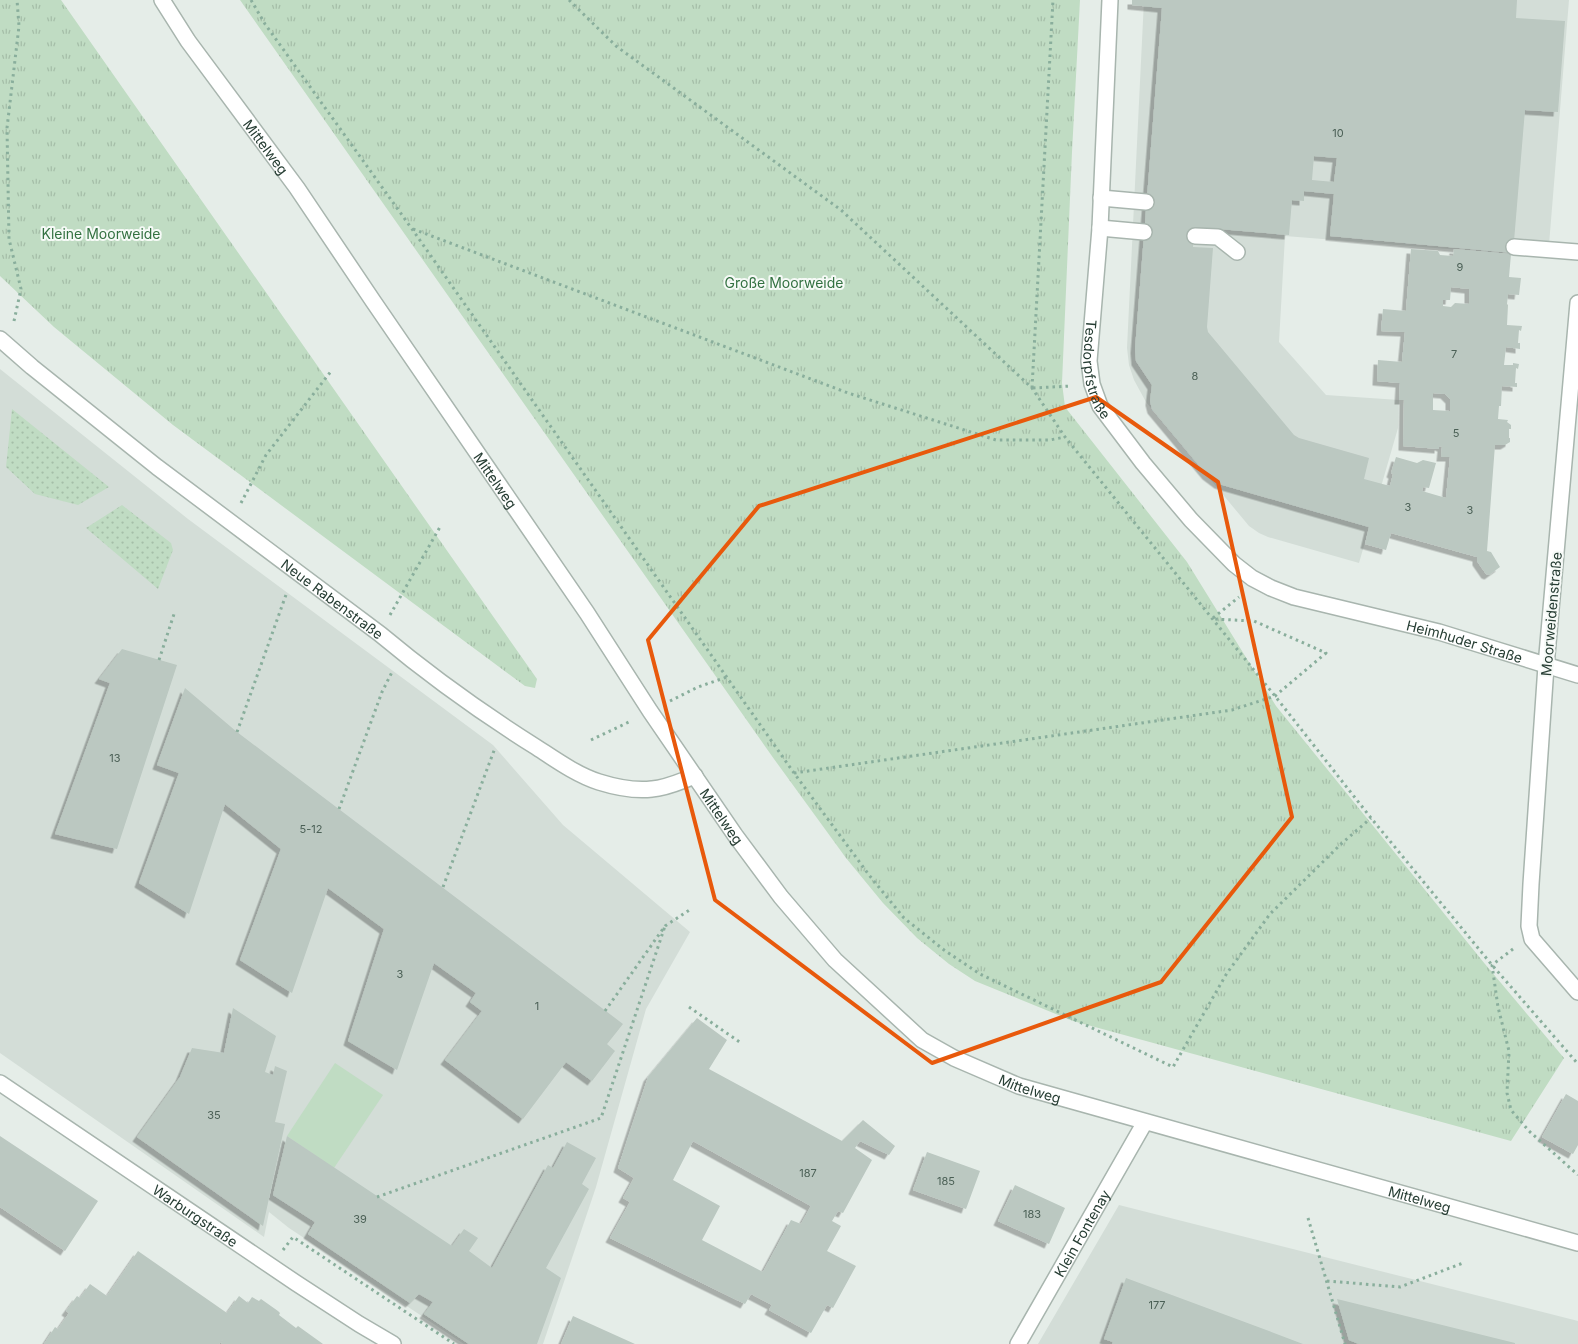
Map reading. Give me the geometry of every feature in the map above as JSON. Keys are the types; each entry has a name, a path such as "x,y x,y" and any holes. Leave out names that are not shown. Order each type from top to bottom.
{"street":[{"name":"Mittelweg","path":"162,0 188,41 297,188 587,613 650,711 735,835 775,889 835,960 922,1040 954,1058 1019,1086 1578,1243"},
{"name":"Tesdorpfstraße","path":"1110,0 1100,228 1089,361 1092,384 1100,406 1179,506 1234,564 1252,578 1271,588 1294,597 1350,610"},
{"path":"1101,198 1146,202"},
{"path":"1100,228 1144,232"},
{"path":"1194,236 1218,238 1237,252"},
{"path":"1514,247 1578,252"},
{"name":"Moorweidenstraße","path":"1578,303 1546,666 1529,926 1532,939 1578,992"},
{"name":"Neue Rabenstraße","path":"4,342 125,442 230,524 503,726 580,774 599,782 616,786 651,789 670,786 695,776"},
{"name":"Heimhuder Straße","path":"1350,610 1439,632 1578,675"},
{"name":"Warburgstraße","path":"0,1083 271,1266 393,1344"},
{"name":"Klein Fontenay","path":"1018,1344 1145,1122"}],"path":[{"path":"4,342 21,289 9,239 7,137 18,26 17,0"},
{"path":"251,0 265,24 412,229 794,773 869,875 904,918 944,950 980,974 1173,1066 1227,973 1270,914 1341,844 1371,818"},
{"path":"569,0 616,46 841,210 1032,388 1065,437 1275,696 1371,818 1492,965 1578,1064"},
{"path":"1032,388 1053,0"},
{"path":"412,229 858,396 996,440 1050,440 1065,437"},
{"path":"230,524 266,455 332,370"},
{"path":"1032,388 1071,386"},
{"path":"380,634 440,526"},
{"path":"237,732 294,570"},
{"path":"1212,619 1241,595"},
{"path":"159,660 175,611"},
{"path":"794,773 1232,710 1275,696 1326,653 1254,621 1212,619"},
{"path":"339,809 382,692 402,652"},
{"path":"443,888 503,726"},
{"path":"605,1011 666,926 691,909"},
{"path":"377,1197 601,1118 666,926"},
{"path":"1492,965 1519,945"},
{"path":"1492,965 1498,1007 1509,1051 1507,1093 1511,1110 1529,1131 1578,1175"},
{"path":"689,1007 741,1042"},
{"path":"1308,1218 1345,1344"},
{"path":"271,1266 293,1237 454,1344"},
{"path":"1327,1281 1400,1287 1463,1263"}],"highlighted area":[{"path":"1096,397 1218,482 1292,817 1161,982 932,1063 715,900 648,640 759,506"}],"shaded area":[{"path":"1144,0 1569,0 1548,257 1285,236 1279,342 1326,395 1399,400 1398,428 1359,563 1268,537 1249,526 1146,402 1134,380 1129,365 1127,348"},
{"path":"0,369 188,519 493,745 563,825 690,932 646,1009 596,1187 543,1344 464,1344 289,1228 269,1212 264,1237 0,1053"},
{"path":"1119,1205 1578,1321 1578,1344 1038,1344"}],"green space":[{"name":"Kleine Moorweide","path":"0,0 61,0 537,679 535,688 525,686 173,425 54,327 0,276"},
{"name":"Große Moorweide","path":"240,0 1080,0 1062,383 1065,407 1187,562 1276,706 1485,964 1564,1058 1511,1141 1073,1021 975,981 949,964 917,938 883,903 846,858 774,759"},
{"path":"12,409 109,487 78,505 35,494 6,467"},
{"path":"122,505 171,543 173,550 158,589 86,528"},
{"path":"335,1063 383,1095 334,1168 287,1136"}],"building":[{"path":"1132,0 1517,0 1516,18 1565,21 1558,112 1525,110 1513,253 1330,236 1334,194 1304,191 1304,201 1292,200 1289,235 1195,227 1193,247 1213,248 1208,332 1294,435 1369,458 1364,479 1390,486 1393,474 1391,473 1396,457 1417,463 1423,460 1436,463 1429,488 1423,487 1422,491 1446,498 1450,457 1441,457 1442,447 1439,446 1439,449 1403,446 1404,400 1399,400 1400,383 1377,381 1378,360 1402,362 1405,332 1381,331 1383,309 1406,311 1411,249 1438,251 1440,255 1453,256 1454,249 1511,254 1509,277 1521,278 1519,295 1508,294 1507,325 1522,326 1521,331 1519,330 1518,343 1520,343 1520,349 1506,347 1504,365 1519,364 1518,369 1516,368 1515,383 1517,383 1517,387 1502,386 1501,406 1499,406 1498,419 1508,420 1507,422 1511,425 1511,429 1509,429 1510,442 1505,445 1495,445 1487,551 1491,552 1500,567 1489,575 1486,574 1477,561 1477,557 1391,533 1386,550 1365,544 1369,527 1219,484 1207,475 1152,409 1150,401 1152,385 1136,361 1135,349 1162,8 1132,5","holes":["1314,156 1337,158 1334,182 1312,180","1451,287 1469,289 1469,304 1455,303 1451,307 1443,306 1443,300 1450,300","1433,393 1445,394 1450,399 1450,411 1433,410"]},
{"path":"122,649 177,665 117,849 55,834 110,683 99,679"},
{"path":"185,688 237,732 623,1024 607,1044 615,1051 592,1081 566,1062 523,1119 445,1060 482,1011 470,1002 476,993 434,963 397,1070 348,1041 384,929 328,888 292,993 240,960 281,849 225,804 189,914 139,883 179,773 157,765"},
{"path":"233,1008 276,1036 265,1072 273,1075 275,1066 287,1071 275,1122 285,1124 263,1226 137,1137 180,1077 192,1048 224,1053"},
{"path":"697,1018 727,1040 709,1069 842,1141 863,1120 895,1146 889,1155 860,1141 855,1148 872,1160 843,1213 838,1211 832,1221 841,1226 827,1251 856,1266 833,1308 827,1305 811,1333 769,1310 772,1305 751,1294 745,1304 610,1238 630,1202 623,1198 634,1178 618,1168 648,1077","holes":["693,1141 811,1206 801,1224 791,1220 763,1272 702,1240 720,1206 673,1180"]},
{"path":"1566,1094 1578,1101 1578,1145 1573,1154 1542,1137"},
{"path":"0,1136 98,1201 65,1251 0,1207"},
{"path":"287,1136 452,1246 464,1229 478,1238 469,1251 492,1268 548,1165 553,1168 567,1142 596,1158 582,1184 589,1189 546,1268 561,1278 537,1344 469,1344 424,1314 433,1302 419,1294 410,1303 308,1234 315,1222 273,1195"},
{"path":"927,1152 980,1171 966,1209 913,1190"},
{"path":"1015,1185 1065,1208 1049,1244 998,1221"},
{"path":"138,1251 227,1313 239,1296 248,1303 252,1297 259,1301 261,1299 278,1311 279,1315 296,1328 298,1326 323,1344 221,1344 223,1339 219,1344 44,1344 55,1327 58,1329 69,1313 66,1311 77,1296 80,1298 90,1284 107,1296"},
{"path":"1126,1278 1303,1344 1112,1344 1113,1342 1104,1339"},
{"path":"1337,1299 1515,1344 1359,1344 1349,1340"},
{"path":"573,1316 635,1344 561,1344"}]}
